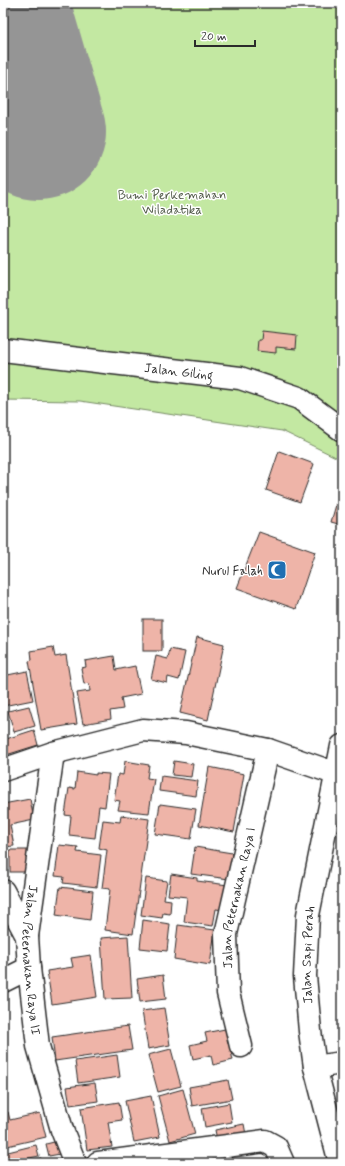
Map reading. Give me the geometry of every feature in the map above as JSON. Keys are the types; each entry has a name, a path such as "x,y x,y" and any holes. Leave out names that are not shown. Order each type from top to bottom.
{"street":[{"name":"Jalan Giling","path":"3,350 240,378 299,398 342,430"},
{"path":"3,770 53,753 143,730 186,733 268,750 336,774"},
{"name":"Jalan Sapi Perah","path":"340,1163 315,1067 305,976 308,915 342,746"},
{"name":"Jalan Peternakan Raya I","path":"241,1046 228,993 226,934 268,750"},
{"name":"Jalan Peternakan Raya II","path":"53,753 27,936 38,1046 62,1130 75,1163"},
{"path":"3,891 27,936"},
{"path":"3,981 29,968"},
{"path":"315,1067 342,1063"},
{"path":"98,1163 265,1141 276,1147 283,1163"}],"green space":[{"name":"Bumi Perkemahan Wiladatika","path":"3,3 342,3 342,460 282,431 80,401 3,400"}],"building":[{"path":"262,331 297,335 296,349 276,347 276,353 257,351 258,340 261,340"},
{"path":"279,451 314,464 300,502 266,490"},
{"path":"340,491 342,492 342,525 331,522"},
{"name":"Nurul Falah","path":"259,532 315,552 296,609 237,588"},
{"path":"143,619 162,619 162,651 143,651"},
{"path":"197,637 224,644 208,720 180,713"},
{"path":"53,647 55,657 66,655 77,724 41,730 29,661 32,660 31,651"},
{"path":"170,649 185,652 179,680 168,677 167,683 151,679 156,656 168,659"},
{"path":"114,656 116,670 135,666 141,694 121,698 123,709 110,711 111,719 83,724 77,693 90,691 89,683 84,684 81,668 86,667 85,661"},
{"path":"27,671 33,700 3,706 3,676"},
{"path":"29,706 35,726 14,732 8,711"},
{"path":"34,730 38,745 3,756 3,740"},
{"path":"125,761 149,765 147,778 154,779 149,813 118,810 120,801 114,800 118,774 123,775"},
{"path":"174,761 193,764 191,777 172,775"},
{"path":"209,767 244,774 234,832 199,825"},
{"path":"77,772 96,775 96,773 109,774 105,807 99,806 95,838 69,835 71,816 65,815 69,788 75,789"},
{"path":"161,776 198,781 196,796 159,791"},
{"path":"30,799 34,820 10,825 14,846 3,847 3,804"},
{"path":"160,804 196,809 191,839 155,834"},
{"path":"121,815 149,819 133,934 105,930 110,889 102,888 107,850 99,848 103,820 120,822"},
{"path":"59,845 78,847 77,852 101,855 97,887 63,883 64,877 55,876"},
{"path":"195,847 232,853 229,879 191,874"},
{"path":"10,850 32,850 32,872 10,872"},
{"path":"171,874 197,878 197,881 228,885 224,910 216,909 213,926 184,922 187,897 168,895"},
{"path":"146,878 167,881 164,899 171,900 170,914 163,913 162,918 141,915"},
{"path":"60,887 93,891 90,920 56,915"},
{"path":"143,920 170,924 167,951 140,948"},
{"path":"178,925 215,930 210,965 174,959"},
{"path":"128,936 132,998 105,999 101,938"},
{"path":"91,955 97,997 52,1004 47,971 73,967 71,958"},
{"path":"163,975 166,999 140,1002 137,979"},
{"path":"164,1008 170,1045 148,1049 142,1011"},
{"path":"128,1026 132,1050 55,1061 52,1037"},
{"path":"225,1029 233,1060 213,1065 211,1055 193,1059 190,1045 207,1041 205,1033"},
{"path":"171,1049 181,1086 158,1092 148,1055"},
{"path":"117,1055 120,1077 78,1083 75,1061"},
{"path":"228,1080 232,1099 192,1106 189,1087"},
{"path":"95,1083 98,1101 70,1105 67,1087"},
{"path":"183,1089 195,1134 170,1141 158,1096"},
{"path":"151,1096 160,1137 134,1142 125,1101"},
{"path":"119,1102 122,1120 108,1122 112,1147 87,1150 81,1108"},
{"path":"229,1103 232,1122 205,1127 202,1108"},
{"path":"8,1112 10,1120 40,1113 46,1137 3,1147 3,1113"},
{"path":"244,1124 247,1140 218,1145 215,1130"},
{"path":"58,1141 60,1154 49,1156 46,1144"},
{"path":"36,1145 39,1156 6,1163 4,1153"},
{"path":"41,1158 42,1163 19,1163"}],"runway":[{"path":"3,11 38,132"}],"place":[{"name":"Nurul Falah","path":"277,570"}]}
